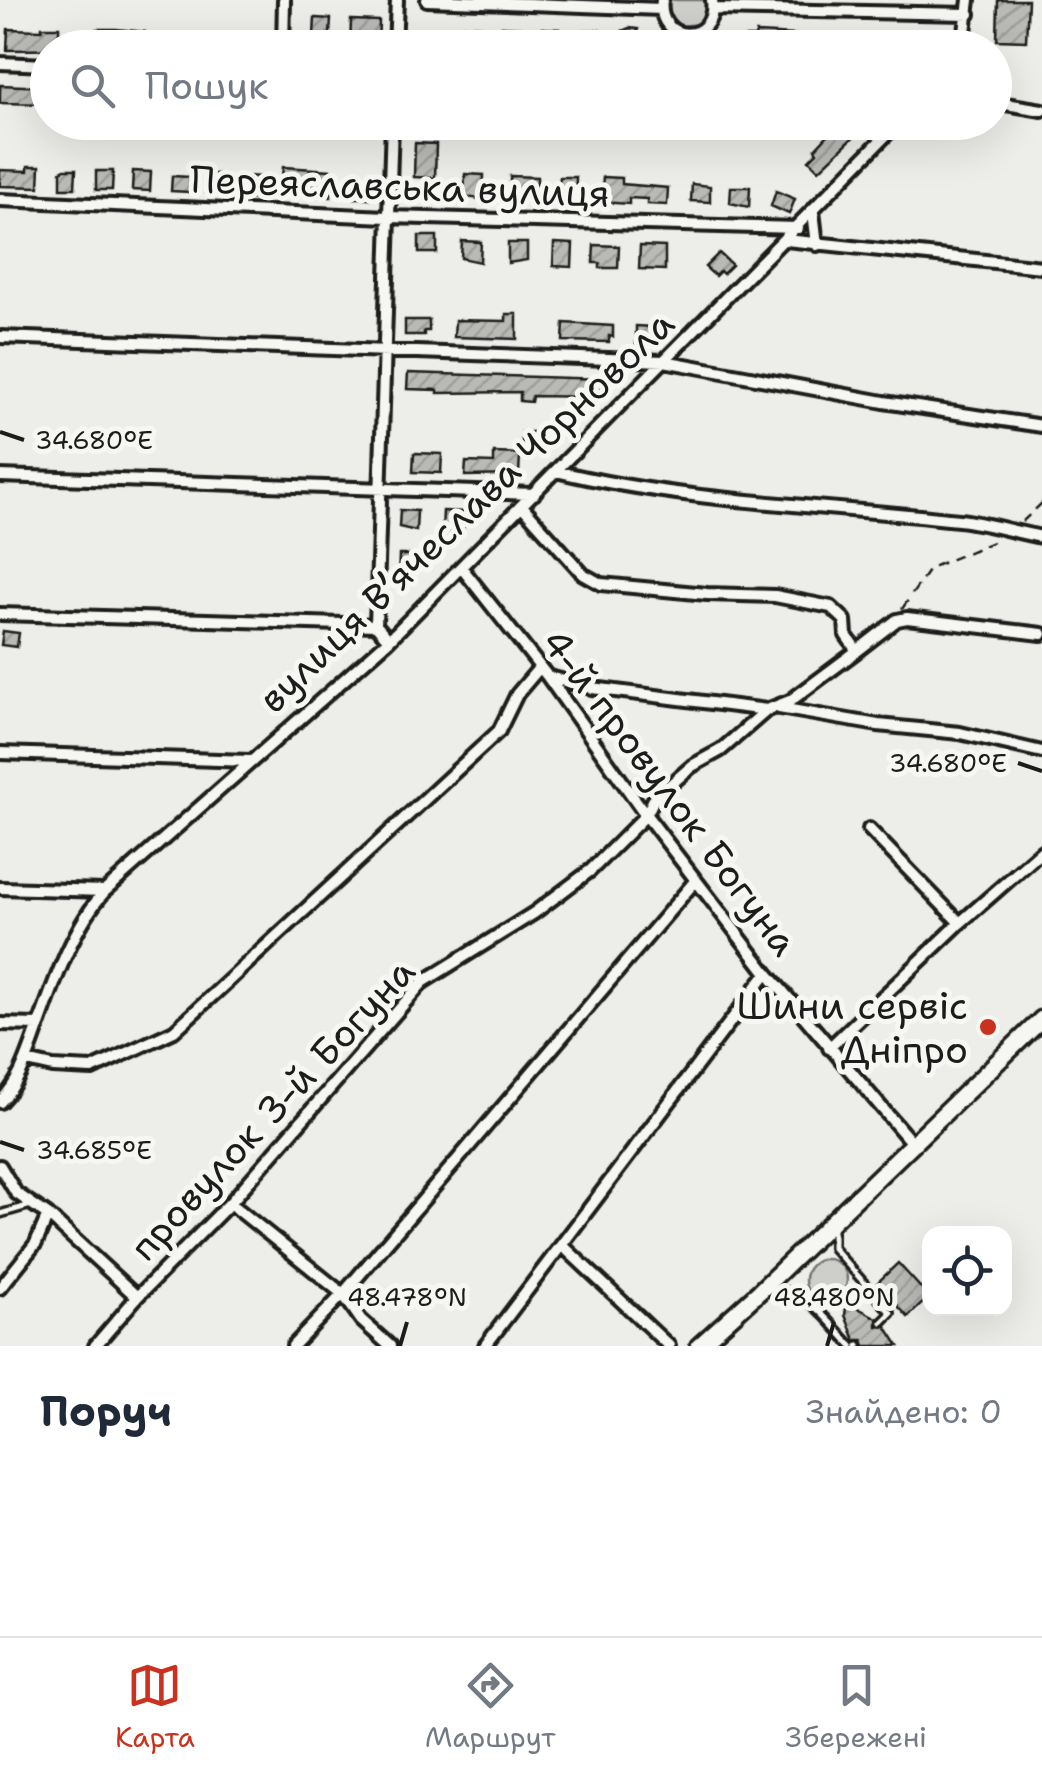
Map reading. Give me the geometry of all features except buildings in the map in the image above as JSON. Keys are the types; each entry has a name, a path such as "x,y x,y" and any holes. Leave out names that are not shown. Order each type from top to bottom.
{"main road":[{"path":"699,1346 1042,1019"}],"street":[{"path":"283,30 284,0"},
{"path":"396,30 397,0"},
{"path":"427,0 661,4 667,25 675,30"},
{"path":"966,30 970,0"},
{"path":"701,30 707,26 713,4 969,14"},
{"path":"0,63 30,64"},
{"path":"1012,105 1042,110"},
{"path":"389,640 376,624 391,140"},
{"name":"вулиця Вʼячеслава Чорновола","path":"0,1102 15,1087 27,1061 38,1025 86,913 105,891 389,640 882,140"},
{"name":"Переяславська вулиця","path":"0,200 388,217 798,228"},
{"path":"814,212 817,245"},
{"path":"786,240 1042,267"},
{"path":"0,337 664,361 884,402 1042,426"},
{"path":"556,472 601,482 964,520 1042,537"},
{"path":"0,476 534,494"},
{"path":"523,507 592,580 707,594 775,596 832,607 845,620 846,635 856,652"},
{"name":"4-й провулок Богуна","path":"461,568 544,672 767,974 911,1142"},
{"path":"0,614 376,624"},
{"path":"897,620 1042,634"},
{"name":"провулок 3-й Богуна","path":"94,1346 230,1203 423,982 534,913 590,870 646,815 654,799 692,766 742,736 773,709 897,620"},
{"path":"27,1061 92,1069 174,1031 499,731 517,694 544,672 592,688 960,733 1042,752"},
{"path":"0,753 250,760"},
{"path":"868,828 960,922"},
{"path":"830,1048 960,922 1042,852"},
{"path":"293,1346 343,1294 696,880"},
{"path":"0,888 105,891"},
{"path":"484,1346 767,974"},
{"path":"0,1024 38,1025"},
{"path":"0,1166 16,1192 48,1214 138,1297"},
{"path":"230,1203 343,1294 361,1320 390,1346"},
{"path":"0,1288 36,1242 48,1214"},
{"path":"563,1246 669,1346"}],"lane":[{"path":"0,1214 31,1205"},
{"path":"837,1216 830,1234 833,1248 892,1313 882,1322"},
{"path":"760,1291 783,1288 802,1296 856,1345"}],"path":[{"path":"897,620 908,596 930,568 989,546 1013,531 1042,503"}],"shaded area":[{"path":"669,0 705,0 706,15 698,24 680,26 668,13"},
{"path":"826,1259 841,1265 847,1280 841,1295 826,1301 811,1295 805,1280 811,1265"}],"place":[{"name":"Шини сервіс Дніпро","path":"988,1027"}]}
